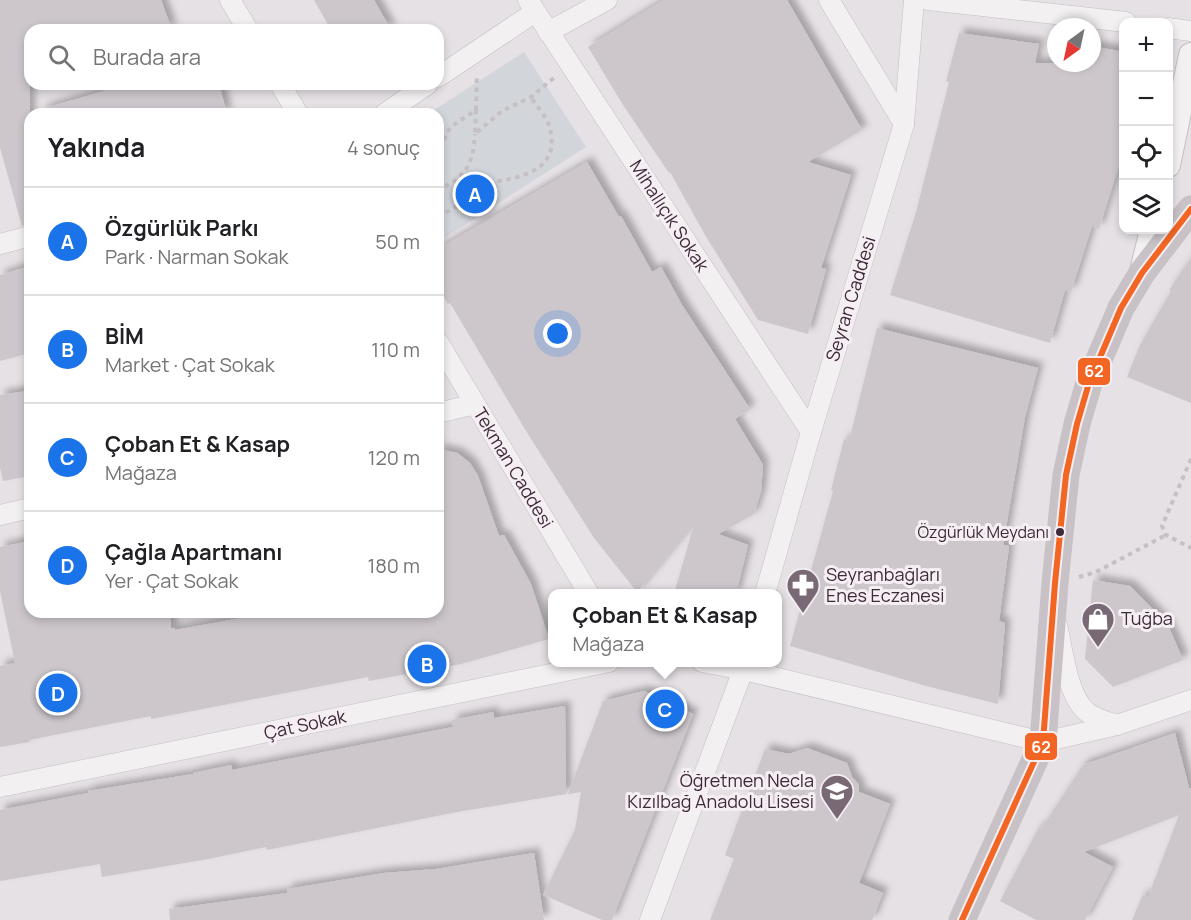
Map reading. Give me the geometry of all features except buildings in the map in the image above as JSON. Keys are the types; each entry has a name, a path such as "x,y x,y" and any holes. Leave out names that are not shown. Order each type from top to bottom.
{"main road":[{"path":"962,920 1042,742 1066,476 1089,383 1121,308 1142,273 1191,209"}],"street":[{"path":"230,0 244,24"},
{"path":"548,32 607,0"},
{"path":"829,0 904,124"},
{"name":"Seyran Caddesi","path":"766,589 904,124 914,0"},
{"path":"928,0 1119,21"},
{"path":"444,73 477,51 531,6"},
{"name":"Mihallıçık Sokak","path":"531,6 811,432"},
{"path":"1173,29 1191,31"},
{"path":"1173,141 1191,55"},
{"path":"284,90 294,108"},
{"path":"393,108 419,90"},
{"path":"1142,273 1151,234"},
{"path":"0,244 24,238"},
{"name":"Tekman Caddesi","path":"444,352 586,589"},
{"path":"444,412 475,404"},
{"path":"0,515 24,509"},
{"path":"1054,595 1074,693 1088,713 1117,725"},
{"name":"Çat Sokak","path":"0,787 589,667"},
{"path":"650,920 745,667"},
{"path":"749,667 1042,742 1117,725 1191,700"}],"path":[{"path":"444,188 469,166 474,155 477,51"},
{"path":"475,134 502,111 531,97 570,65"},
{"path":"444,214 464,202 485,195 493,182 512,179 534,171 545,161 552,148 548,124 531,97"},
{"path":"444,142 452,126 477,110"},
{"path":"1191,459 1162,526 1166,535 1191,548"},
{"path":"1054,595 1166,535"}],"shaded area":[{"path":"524,52 586,147 444,238 444,108 437,108"}],"transit line":[{"name":"62","path":"962,920 1043,742 1066,475 1089,383 1121,308 1142,273 1191,209"}],"place":[{"name":"Özgürlük Parkı","path":"475,194"},
{"name":"Özgürlük Meydanı","path":"1060,532"},
{"name":"Seyranbağları Enes Eczanesi","path":"803,614"},
{"name":"Tuğba","path":"1098,648"},
{"name":"BİM","path":"427,664"},
{"name":"Çağla Apartmanı","path":"58,693"},
{"name":"Çoban Et & Kasap","path":"665,709"},
{"name":"Öğretmen Necla Kızılbağ Anadolu Lisesi","path":"837,820"}]}
